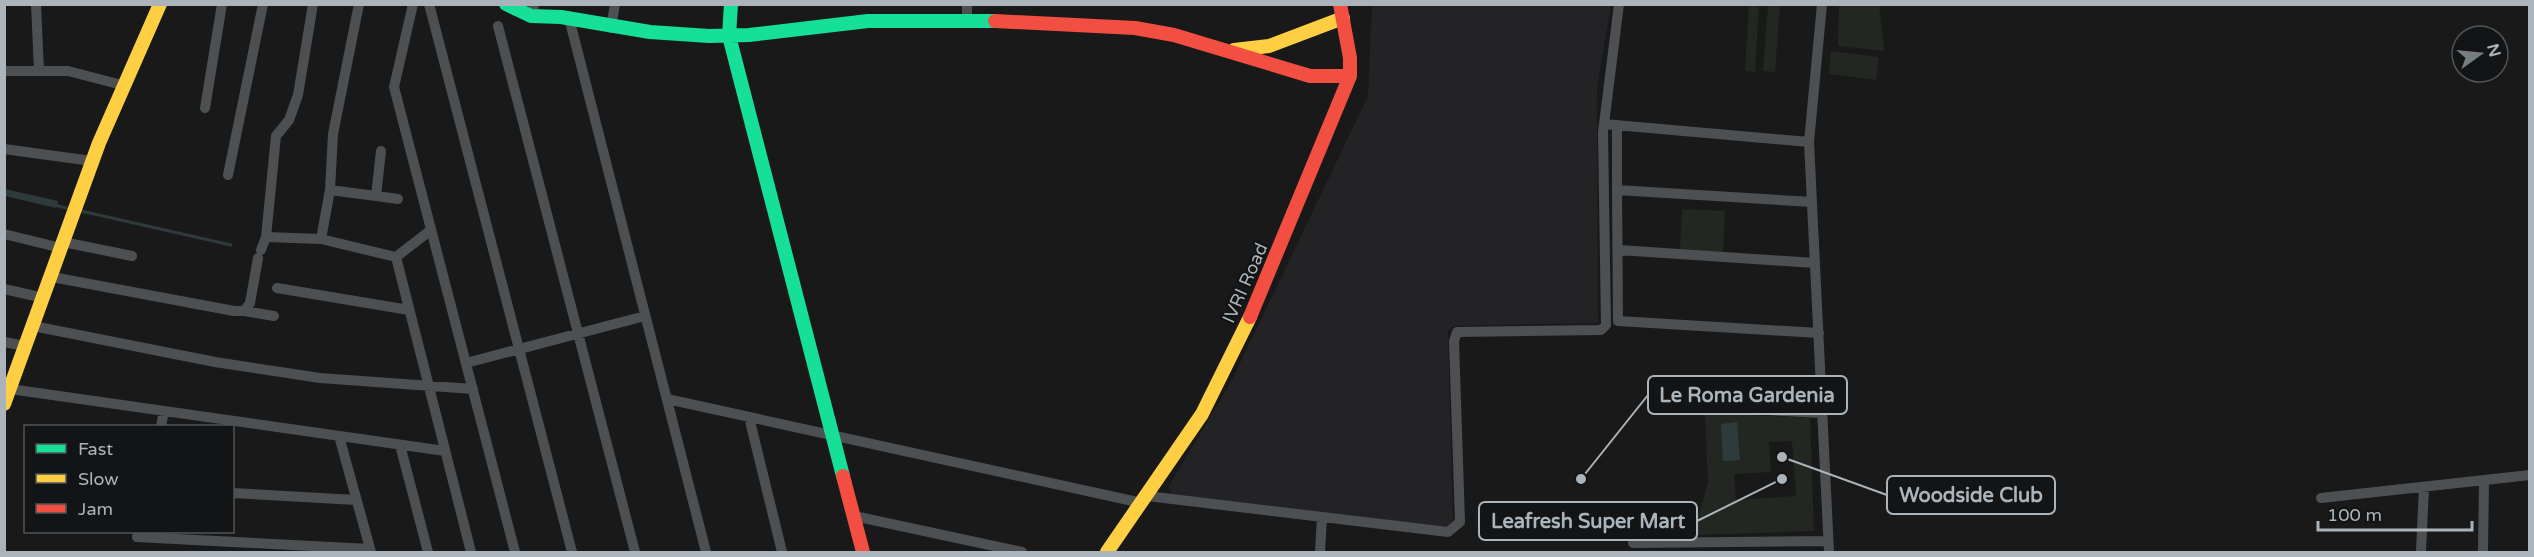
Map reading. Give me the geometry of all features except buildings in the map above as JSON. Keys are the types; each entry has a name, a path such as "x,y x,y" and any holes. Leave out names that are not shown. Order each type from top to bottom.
{"street":[{"path":"36,4 39,71"},
{"path":"4,404 52,277 92,161 122,86 160,4"},
{"path":"205,108 222,4"},
{"path":"228,175 263,4"},
{"path":"244,311 250,303 259,254 266,237 276,136 289,120 298,95 313,4"},
{"path":"321,239 330,190 333,134 359,4"},
{"path":"413,4 394,87 515,552"},
{"path":"429,4 572,552"},
{"path":"506,4 521,15 533,11 565,13 612,28 651,33 729,36 887,20 1135,28 1174,35 1310,76 1350,76"},
{"path":"612,28 615,4"},
{"path":"731,4 729,36 863,552"},
{"path":"967,4 967,21"},
{"path":"667,399 1144,499 1448,532 1460,522 1454,341 1457,333 1601,330 1606,325 1604,124 1619,4"},
{"path":"1633,543 1828,547 1809,142 1822,4"},
{"path":"1228,51 1272,45 1341,11"},
{"name":"IVRI Road","path":"1107,552 1202,414 1261,293 1350,76 1350,58 1341,11"},
{"path":"565,13 706,552"},
{"path":"498,26 635,552"},
{"path":"1272,45 1274,65"},
{"path":"4,70 68,71 122,86"},
{"path":"1604,124 1809,142"},
{"path":"1617,125 1618,321 1818,333"},
{"path":"4,148 92,161"},
{"path":"376,196 381,151"},
{"path":"330,190 398,199"},
{"path":"1617,190 1812,202"},
{"path":"396,257 431,230"},
{"path":"4,234 132,256"},
{"path":"266,237 321,239 396,257"},
{"path":"1619,250 1815,264"},
{"path":"396,257 471,552"},
{"path":"52,277 234,311 274,316"},
{"path":"277,288 409,310"},
{"path":"4,289 44,298"},
{"path":"466,363 645,316"},
{"path":"33,326 215,362 320,378 473,389"},
{"path":"4,342 25,346"},
{"path":"10,389 445,451"},
{"path":"1710,407 1822,413"},
{"path":"160,425 164,411"},
{"path":"749,417 782,552"},
{"path":"138,533 137,537 370,551 339,436"},
{"path":"400,445 428,552"},
{"path":"2321,498 2529,475"},
{"path":"2483,552 2484,480"},
{"path":"2421,552 2424,487"},
{"path":"234,493 356,500"},
{"path":"854,516 1022,552"},
{"path":"1320,552 1322,517"}],"shaded area":[{"path":"1372,5 1611,5 1597,88 1598,323 1454,326 1448,331 1453,521 1445,527 1171,494 1169,486 1232,380 1368,96"},
{"path":"1749,5 1759,5 1755,72 1745,71"},
{"path":"1768,5 1780,5 1775,72 1763,71"},
{"path":"1839,5 1879,5 1884,51 1838,46"},
{"path":"1831,51 1879,57 1876,80 1829,74"},
{"path":"5,189 58,201 56,208 5,196"},
{"path":"1682,209 1725,211 1723,254 1680,252"},
{"path":"1705,413 1810,418 1814,531 1637,537 1640,522 1698,516 1708,483","holes":["1792,441 1796,496 1736,500 1734,474 1771,472 1769,442"]},
{"path":"1737,422 1740,460 1723,461 1721,424"}],"waterway":[{"path":"54,205 71,209"},
{"path":"81,211 231,245"}],"traffic: fast":[{"path":"506,4 531,16 561,17 650,32 709,36 749,35 868,21 995,21"},
{"path":"731,4 729,36 843,476"}],"traffic: slow":[{"path":"4,404 99,143 160,4"},
{"path":"1234,50 1269,46 1343,18"},
{"path":"1107,552 1202,414 1250,317"}],"traffic: jam":[{"path":"1250,317 1350,76 1350,58 1340,4"},
{"path":"995,21 1135,28 1174,35 1310,76 1350,76"},
{"path":"843,476 863,552"}],"place":[{"name":"Woodside Club","path":"1782,457"},
{"name":"Le Roma Gardenia","path":"1581,479"},
{"name":"Leafresh Super Mart","path":"1782,479"}]}
